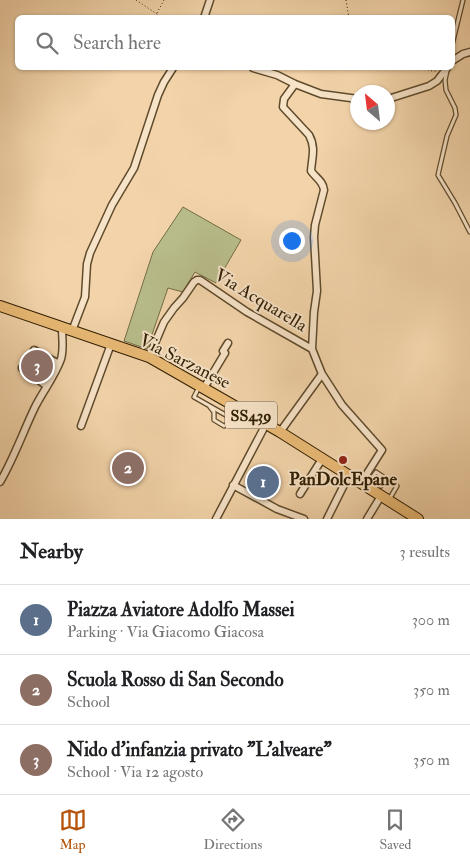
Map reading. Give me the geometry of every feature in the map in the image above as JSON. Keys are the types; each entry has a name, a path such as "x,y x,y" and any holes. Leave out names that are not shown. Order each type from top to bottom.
{"main road":[{"name":"Via Sarzanese","path":"0,306 148,357 280,432 361,483 383,494 418,519"}],"street":[{"path":"205,15 210,0"},
{"path":"455,59 470,52"},
{"path":"72,331 85,297 87,264 90,253 112,205 134,168 158,95 172,70"},
{"path":"260,70 277,75 294,84 322,94 350,98"},
{"path":"395,97 429,86 436,81 444,70"},
{"name":"Via Acquarella","path":"294,84 284,99 283,107 312,140 314,155 311,171 320,180 324,190 315,225 314,237 317,291 312,349 322,374 342,404 382,450 361,483"},
{"name":"Via Acquarella","path":"148,357 164,322 197,280 204,282 247,312 312,349"},
{"path":"1,478 17,449 31,415 59,364 62,351 62,328"},
{"path":"202,387 225,353 223,351 228,342"},
{"path":"81,426 111,344"},
{"path":"34,353 59,364"},
{"path":"22,368 47,386"},
{"path":"280,432 322,374"},
{"path":"216,519 266,424"},
{"path":"300,494 322,459"},
{"path":"327,519 349,475"},
{"path":"233,485 302,519"},
{"path":"368,519 383,494"}],"lane":[{"path":"455,33 463,0"},
{"path":"446,70 445,84 456,115 447,136 438,175 470,232"},
{"path":"202,387 194,397 231,418 226,426 214,420 214,412 210,407"},
{"path":"214,415 216,412 219,412"},
{"path":"376,472 397,486 383,494 372,479 376,472"}],"path":[{"path":"136,0 156,14 164,0"},
{"path":"346,0 348,15"},
{"path":"426,70 432,72 441,70"}],"green space":[{"path":"183,207 241,240 216,283 195,272 183,292 168,288 147,349 124,341 153,252"}],"place":[{"name":"Nido d'infanzia privato \"L'alveare\"","path":"37,366"},
{"name":"PanDolcEpane","path":"343,460"},
{"name":"Scuola Rosso di San Secondo","path":"128,468"},
{"name":"Piazza Aviatore Adolfo Massei","path":"263,482"}]}
